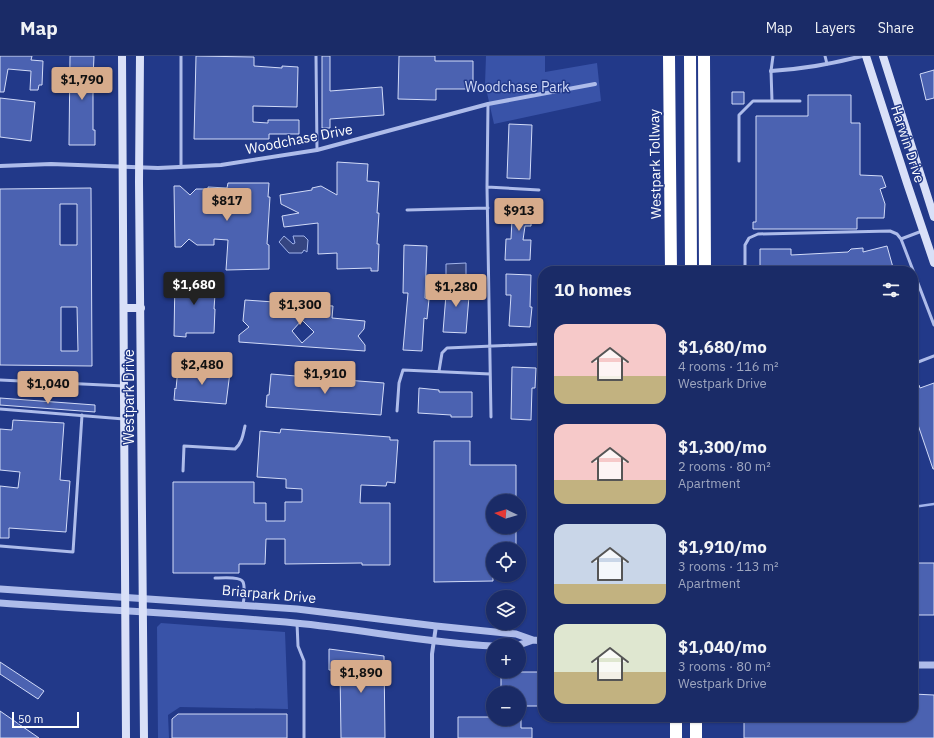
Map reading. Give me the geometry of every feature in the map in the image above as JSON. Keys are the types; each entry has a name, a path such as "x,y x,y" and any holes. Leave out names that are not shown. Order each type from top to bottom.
{"highway":[{"name":"Westpark Tollway","path":"669,56 671,266"},
{"path":"690,56 691,266"},
{"path":"704,56 705,266"},
{"path":"676,722 676,738"},
{"path":"696,722 696,738"}],"main road":[{"name":"Westpark Drive","path":"122,56 126,738"},
{"name":"Westpark Drive","path":"140,56 139,168 144,599 144,738"},
{"name":"Harwin Drive","path":"866,56 934,263"},
{"name":"Harwin Drive","path":"883,56 934,217"},
{"path":"907,183 921,179"},
{"path":"124,308 141,308"}],"street":[{"path":"771,71 826,64 862,56"},
{"name":"Woodchase Drive","path":"0,166 51,164 139,168 221,165 317,150 488,104 595,84"},
{"name":"Briarpark Drive","path":"0,589 297,609 516,634 538,640"},
{"name":"Briarpark Drive","path":"0,603 125,612 216,616 297,623 486,645"},
{"path":"297,609 297,623"},
{"path":"432,738 432,654 436,626"},
{"name":"Briarpark Drive","path":"526,642 533,640"},
{"path":"918,665 934,665"}],"lane":[{"path":"181,56 181,167"},
{"path":"316,56 317,150"},
{"path":"772,101 771,71 773,56"},
{"path":"825,56 826,64"},
{"path":"739,161 739,115 753,101 800,101"},
{"path":"488,104 487,187 491,416"},
{"path":"487,187 539,190"},
{"path":"407,210 488,208"},
{"path":"901,239 923,230"},
{"path":"745,266 745,245 749,238 758,234 890,231 897,234 901,239 911,266"},
{"path":"918,283 934,325"},
{"path":"439,371 442,353 447,348 538,344"},
{"path":"918,362 934,356"},
{"path":"397,411 399,383 403,370 490,374"},
{"path":"0,380 124,386"},
{"path":"0,409 124,419"},
{"path":"0,546 73,552 82,415"},
{"path":"182,471 184,446 235,449 240,445 243,438 244,426"},
{"path":"215,578 242,579 244,586 244,605"},
{"path":"297,623 298,646 304,661 304,738"}],"green space":[{"name":"Woodchase Park","path":"486,56 545,56 545,72 597,63 601,101 494,124 485,84"},
{"path":"161,623 285,632 288,709 180,707 168,715 169,738 158,738 157,627"}],"shaded area":[{"path":"284,236 293,244 295,243 293,236 304,236 308,240 307,252 304,250 302,253 289,253 279,242"},
{"path":"466,263 466,275 446,275 446,264"}],"building":[{"path":"0,56 32,56 31,60 43,61 42,85 39,85 38,90 30,90 31,71 8,69 4,92 0,92"},
{"path":"70,56 94,56 93,130 95,130 95,145 69,145"},
{"path":"196,56 254,57 254,66 282,68 282,66 298,67 297,107 253,106 253,122 268,123 268,120 299,120 299,134 269,134 269,139 194,139"},
{"path":"322,56 330,56 330,91 382,87 384,115 330,119 330,128 322,128"},
{"path":"399,56 435,56 435,61 473,61 473,89 436,89 436,100 398,99"},
{"path":"934,70 934,98 926,100 920,74"},
{"path":"732,92 744,92 744,104 732,104"},
{"path":"808,95 851,95 851,123 860,123 860,175 882,176 886,187 880,189 885,204 884,218 857,218 857,229 753,229 753,222 756,222 756,116 808,116"},
{"path":"0,98 35,102 31,141 0,137"},
{"path":"509,124 532,125 530,179 507,178"},
{"path":"337,162 368,164 367,181 379,182 377,213 379,213 377,244 379,244 378,271 371,271 371,268 337,269 337,253 318,254 318,223 284,227 282,216 299,213 281,204 280,195 312,190 312,188 321,186 337,195"},
{"path":"228,183 269,183 268,197 270,197 267,244 269,245 269,269 226,270 228,240 214,239 214,245 197,245 189,239 181,247 175,247 174,186 180,186 190,195 196,189 208,189 208,187 227,188"},
{"path":"91,188 92,366 0,365 0,189","holes":["60,204 77,204 77,245 60,245","61,307 77,307 78,351 61,351"]},
{"path":"512,202 532,205 531,226 525,226 523,240 531,240 530,260 505,260 506,239 511,239 512,219 504,219 504,212 511,212"},
{"path":"404,245 427,246 425,298 429,299 427,319 424,318 422,351 403,350 408,293 403,293"},
{"path":"887,246 893,266 760,266 760,249 791,249 791,255 848,252 851,249 863,248 863,252"},
{"path":"506,274 531,275 530,307 532,307 530,327 509,326 511,295 506,295"},
{"path":"175,277 206,277 216,279 214,333 186,333 186,337 174,336"},
{"path":"447,282 470,284 466,333 443,332"},
{"path":"245,300 333,306 332,318 365,321 364,329 358,336 365,345 365,351 239,342 239,335 249,327 243,321","holes":["302,320 314,332 302,343 292,331"]},
{"path":"512,367 536,368 535,388 532,388 531,420 511,419"},
{"path":"178,368 230,372 226,404 174,400"},
{"path":"271,374 384,383 381,415 266,407"},
{"path":"934,383 934,469 918,425 918,385 920,388"},
{"path":"419,388 439,390 439,392 472,392 472,417 451,417 451,415 418,413"},
{"path":"0,398 95,405 95,412 0,405"},
{"path":"13,420 64,423 60,480 70,481 66,532 9,528 9,538 0,538 0,486 18,488 20,472 0,470 0,429 12,430"},
{"path":"281,429 390,437 390,440 398,440 395,483 387,482 386,486 361,485 360,503 390,503 390,565 362,565 362,563 285,564 285,539 266,539 265,564 239,564 239,573 173,573 173,482 254,482 254,503 266,503 266,521 285,521 285,502 302,502 302,489 286,488 286,479 257,477 260,431 280,433"},
{"path":"434,441 470,441 470,465 516,465 516,494 486,494 486,534 516,534 516,542 486,542 486,581 434,582"},
{"path":"918,563 934,563 934,615 918,615"},
{"path":"329,649 384,656 385,738 341,738 340,670 329,670"},
{"path":"0,662 44,691 38,699 0,674"},
{"path":"526,672 538,672 538,706 526,706 526,686 501,686 501,678 526,678"},
{"path":"918,694 934,695 934,738 744,738 744,722 918,722"},
{"path":"0,711 39,738 0,738"},
{"path":"178,714 287,714 287,738 172,738 172,719"},
{"path":"458,717 486,717 486,726 521,726 521,728 532,728 532,738 458,738"}],"waterway":[{"path":"918,506 934,504"}]}
